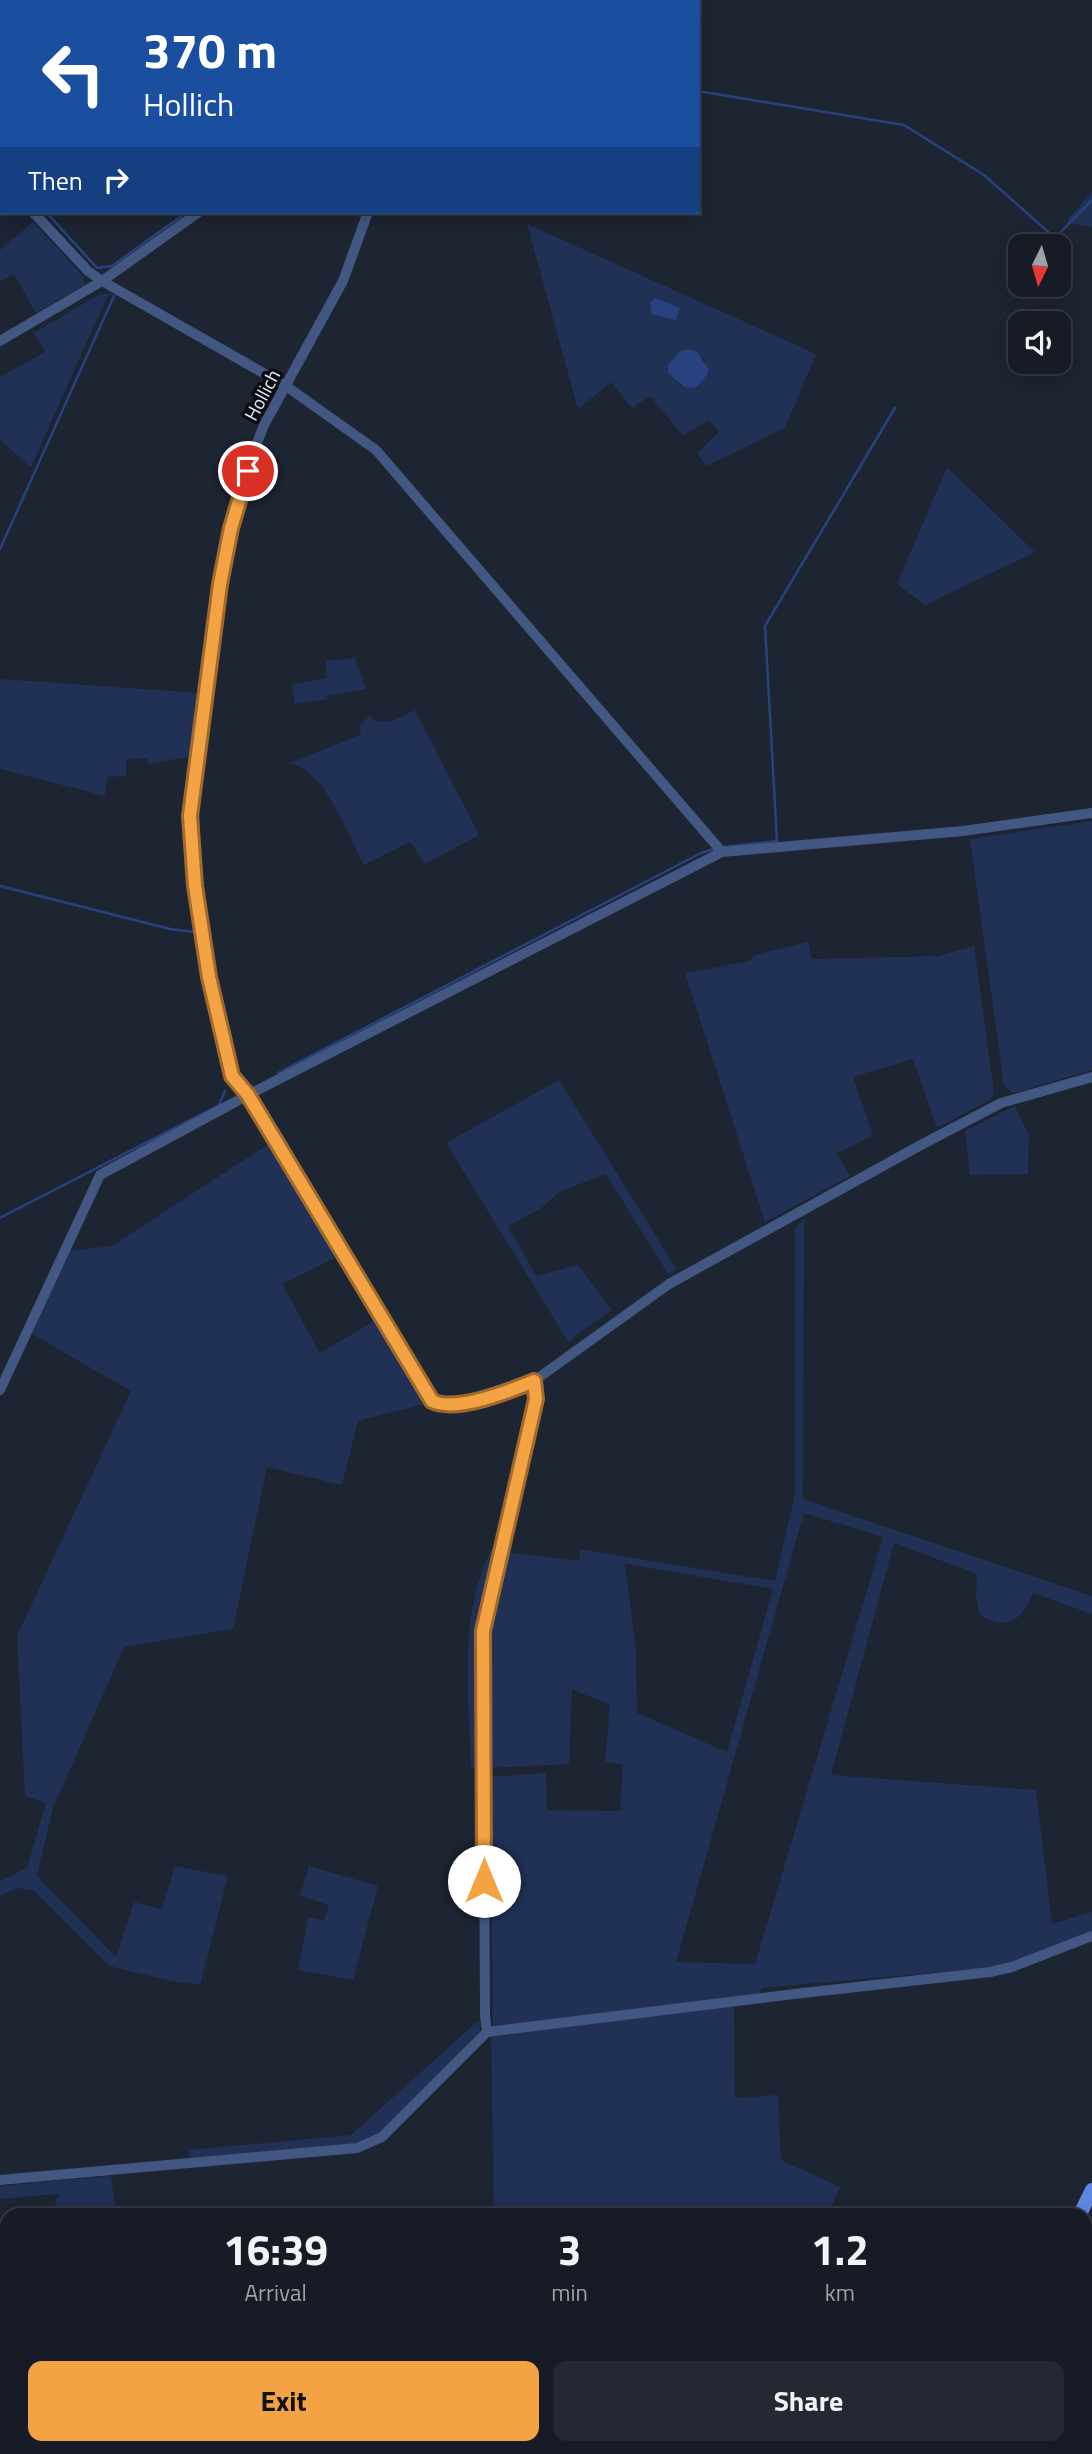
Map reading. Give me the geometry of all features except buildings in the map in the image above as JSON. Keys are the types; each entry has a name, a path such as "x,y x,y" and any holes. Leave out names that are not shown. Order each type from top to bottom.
{"main road":[{"path":"1083,2208 1092,2190"}],"street":[{"path":"35,214 88,271 102,281 286,386 376,450 722,852"},
{"path":"0,341 102,281 196,214"},
{"name":"Hollich","path":"367,214 343,281 286,386 252,456 231,528 220,584 190,816 195,886 209,977 232,1076 248,1095 432,1401 454,1406 514,1390 534,1381 669,1283 919,1146 1002,1103 1092,1077"},
{"path":"0,1390 100,1175 248,1095 722,852 963,831 1092,813"},
{"path":"487,2032 483,1631 536,1399 534,1381"},
{"path":"0,2180 357,2148 382,2137 487,2032 794,1993 990,1972 1012,1967 1092,1936"}],"shaded area":[{"path":"1092,192 1092,227 1072,224 1067,220"},
{"path":"33,222 84,277 84,285 36,313 14,274 0,281 0,250"},
{"path":"527,224 816,354 785,428 706,466 697,453 719,432 709,420 683,436 650,396 632,408 611,382 578,409","holes":["680,351 697,351 705,361 681,387 667,369"]},
{"path":"100,294 113,294 107,297 31,467 0,440 0,377 45,352 34,333"},
{"path":"656,298 680,308 676,320 652,314 650,302"},
{"path":"680,351 697,351 709,370 699,384 690,388 679,383 668,372 668,365"},
{"path":"947,467 1035,552 925,605 897,584"},
{"path":"355,658 366,689 295,704 292,685 326,678 326,661"},
{"path":"0,679 200,693 192,756 148,764 148,758 126,760 126,776 107,777 105,796 0,769"},
{"path":"415,710 479,835 425,864 410,842 364,865 343,821 324,790 302,768 289,763 361,735 359,726 370,715 376,722 390,722"},
{"path":"1092,821 1092,1070 1013,1093 1004,1086 970,839"},
{"path":"808,942 812,959 938,956 974,946 994,1092 990,1100 937,1128 913,1059 853,1077 873,1135 837,1153 850,1176 765,1222 685,973 750,961 754,955"},
{"path":"559,1080 677,1270 668,1274 606,1174 559,1192 540,1209 508,1226 536,1276 578,1265 612,1310 569,1343 446,1143"},
{"path":"1015,1106 1029,1136 1028,1174 970,1175 965,1131"},
{"path":"270,1143 337,1257 282,1284 320,1353 376,1320 423,1404 358,1421 342,1485 267,1467 233,1629 124,1647 53,1808 37,1876 116,1957 134,1902 162,1909 175,1866 228,1876 200,1985 109,1966 34,1891 18,1888 0,1895 0,1881 27,1868 46,1803 25,1796 17,1636 131,1391 32,1334 68,1251 112,1246"},
{"path":"804,1219 803,1499 1092,1596 1092,1614 1033,1593 1019,1616 1006,1623 999,1623 980,1615 976,1598 977,1574 894,1543 831,1775 1036,1790 1052,1924 1092,1912 1092,1932 1016,1962 986,1968 762,1988 759,1994 493,2026 490,1777 546,1773 547,1810 620,1811 623,1764 605,1762 610,1704 572,1690 569,1764 488,1768 487,1633 506,1552 579,1561 580,1549 775,1581 795,1494 795,1228","holes":["804,1513 883,1537 755,1964 676,1962","625,1564 773,1589 727,1752 637,1713 636,1650"]},
{"path":"501,1534 478,1632 479,1768 471,1768 468,1647 471,1617 487,1560"},
{"path":"309,1866 378,1886 353,1980 298,1970 308,1917 324,1921 329,1905 300,1896"},
{"path":"734,2005 735,2098 778,2095 781,2160 840,2187 831,2208 494,2208 491,2037"},
{"path":"479,2020 480,2031 379,2134 353,2144 190,2159 189,2150 351,2135"},
{"path":"111,2176 115,2208 54,2208 59,2194 0,2199 0,2186"}],"waterway":[{"path":"700,91 904,125 984,175 1055,238 1092,200"},
{"path":"48,214 97,268 112,266 184,214"},
{"path":"0,549 114,296"},
{"path":"724,847 777,841 765,626 895,408"},
{"path":"200,790 211,691"},
{"path":"198,805 200,868 208,931"},
{"path":"278,1073 701,853 714,849"},
{"path":"0,886 170,929 194,932"},
{"path":"0,1218 219,1105 225,1091"}],"route":[{"path":"248,471 231,528 220,584 190,816 195,886 209,977 232,1076 248,1095 428,1397 439,1405 454,1406 514,1390 534,1381 536,1399 483,1631 484,1881"}]}
